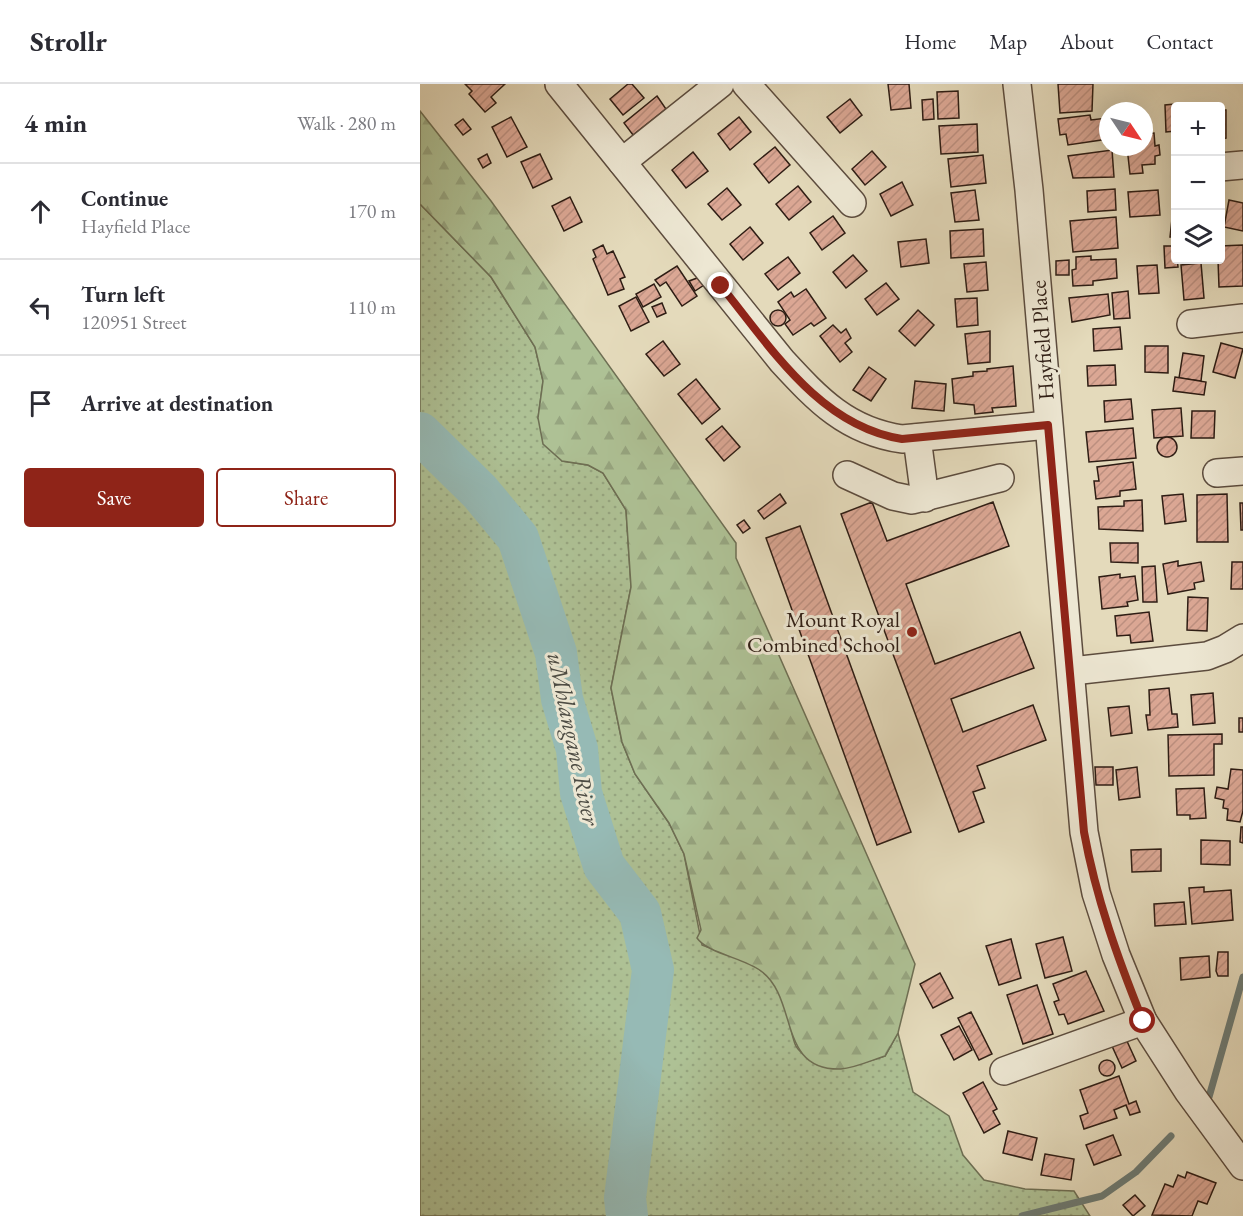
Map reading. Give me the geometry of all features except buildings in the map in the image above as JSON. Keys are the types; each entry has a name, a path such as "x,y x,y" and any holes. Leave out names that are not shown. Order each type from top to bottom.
{"street":[{"path":"559,84 782,361 814,396 840,417 883,436 917,438 1048,425"},
{"path":"622,162 720,84"},
{"path":"746,84 852,202"},
{"name":"Hayfield Place","path":"1017,84 1029,190 1084,832 1094,882 1116,955 1143,1021 1188,1091 1243,1166"},
{"path":"1225,167 1243,165"},
{"path":"1191,324 1243,318"},
{"path":"917,438 925,498"},
{"path":"847,475 899,498 925,498 1000,478"},
{"path":"1072,671 1207,656 1243,638"},
{"path":"1004,1071 1143,1021"}],"green space":[{"path":"420,111 491,201 736,543 736,558 915,964 898,1033 885,1056 858,1066 841,1069 821,1067 807,1058 798,1046 781,998 773,983 754,966 709,948 697,938 701,930 684,854 669,823 635,774 622,742 611,688 631,587 626,510 603,473 588,465 562,461 543,444 538,418 543,381 535,347 491,277 420,204"},
{"path":"420,204 491,277 535,347 543,381 538,418 562,461 588,465 603,473 626,510 631,587 611,688 622,742 635,774 669,823 684,854 702,945 745,961 765,973 773,981 784,1003 796,1046 816,1063 835,1068 845,1067 885,1056 898,1033 913,1092 949,1116 963,1155 984,1180 1025,1189 1074,1191 1090,1216 420,1216"}],"waterway":[{"name":"uMhlangane River","path":"420,433 480,492 518,538 556,653 562,699 577,749 581,793 604,866 640,913 653,970 625,1198 627,1216"},
{"path":"1209,1097 1243,977"},
{"path":"1022,1216 1102,1196 1136,1172 1171,1136"}],"place":[{"name":"Mount Royal Combined School","path":"912,632"}],"route":[{"path":"721,286 782,361 814,396 840,417 856,425 883,436 902,439 1048,425 1072,671 1084,832 1096,893 1116,955 1143,1021"}]}
